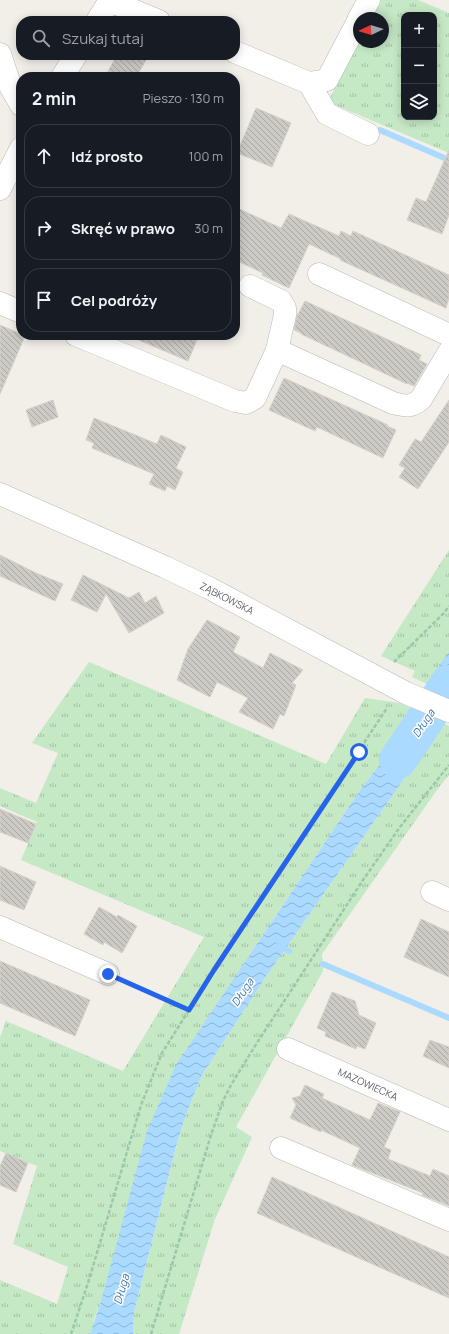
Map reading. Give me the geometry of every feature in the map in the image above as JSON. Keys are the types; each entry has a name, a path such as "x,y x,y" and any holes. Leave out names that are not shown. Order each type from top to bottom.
{"street":[{"path":"100,16 110,0 147,16"},
{"path":"362,12 369,0"},
{"path":"240,54 309,83 327,80 353,30"},
{"path":"0,54 11,88 16,96"},
{"path":"65,72 73,60"},
{"path":"309,83 327,114 368,134"},
{"path":"0,189 16,158"},
{"path":"319,274 449,335"},
{"path":"88,340 235,401 246,403 255,398 277,350 285,315 285,308 280,301 250,286"},
{"path":"0,303 16,310"},
{"path":"277,350 393,403 404,406 414,405 421,399 449,352"},
{"name":"ZĄBKOWSKA","path":"0,494 204,586 406,693 449,711"},
{"path":"0,927 108,974"},
{"name":"MAZOWIECKA","path":"288,1049 449,1120"},
{"path":"281,1148 449,1220"}],"path":[{"path":"380,679 391,665 444,613 449,606"},
{"path":"71,1334 88,1283 141,1105 162,1053 214,970 388,705"},
{"path":"108,974 189,1010"}],"green space":[{"path":"379,0 418,0 449,13 449,153 328,102 355,48 389,48 389,12 373,12"},
{"path":"449,550 449,694 412,677 415,671 381,656"},
{"path":"89,662 326,764 365,698 400,703 417,711 414,720 360,790 267,929 93,1322 125,1334 0,1334 0,1280 57,1304 68,1267 13,1244 37,1166 0,1151 0,1037 6,1021 123,1071 204,937 21,860 37,822 0,806 0,788 36,803 58,753 32,743"},
{"path":"443,723 449,726 449,775 439,787 322,954 323,971 236,1127 252,1137 215,1219 179,1334 133,1334 134,1312 177,1144 187,1112 202,1075 265,978"}],"water":[{"path":"449,652 449,694 426,684"},
{"path":"417,711 443,723 265,978 202,1075 187,1112 177,1143 134,1312 133,1334 90,1334 101,1301 147,1131 176,1065 360,790 414,720"}],"building":[{"path":"114,60 146,60 139,72 108,72"},
{"path":"256,108 291,123 272,167 240,154 240,146"},
{"path":"449,150 449,215 442,234 407,220 416,198 426,202"},
{"path":"240,209 281,228 289,214 339,236 341,231 351,236 353,231 449,275 449,298 446,308 340,260 341,259 309,244 289,288 262,275 263,273 240,262"},
{"path":"305,301 421,355 419,360 427,364 414,386 294,330 297,316"},
{"path":"0,325 16,332 16,340 23,340 0,394"},
{"path":"139,340 197,340 188,361"},
{"path":"284,378 396,430 383,458 317,427 315,431 269,410"},
{"path":"53,400 58,417 32,427 26,410"},
{"path":"449,400 449,442 418,489 399,477 405,468 399,465 415,439 421,442"},
{"path":"94,418 157,444 161,435 186,447 176,468 183,472 175,490 167,486 165,491 149,484 154,474 92,448 94,443 86,440"},
{"path":"0,555 36,573 63,584 55,601 0,576"},
{"path":"83,575 129,598 139,592 145,603 156,596 164,613 129,633 106,594 97,612 71,600"},
{"path":"207,620 240,637 233,652 263,668 270,653 303,670 292,683 296,685 284,716 280,714 273,729 239,712 248,698 217,682 210,697 177,680 188,649"},
{"path":"0,809 36,824 28,843 0,832"},
{"path":"0,866 36,882 24,910 0,900"},
{"path":"99,907 117,917 118,915 137,926 122,953 104,942 103,945 84,934"},
{"path":"421,919 449,932 449,977 404,957"},
{"path":"0,961 90,1000 75,1036 0,1003"},
{"path":"332,992 355,1001 359,1015 376,1023 365,1049 357,1046 356,1049 325,1036 326,1032 317,1028"},
{"path":"430,1040 449,1047 449,1068 423,1056"},
{"path":"305,1085 324,1094 322,1098 370,1120 378,1103 400,1112 384,1147 391,1150 388,1159 430,1176 433,1169 449,1176 449,1206 422,1195 423,1193 352,1165 360,1148 290,1118 296,1105 292,1098 300,1096"},
{"path":"6,1153 28,1163 16,1192 0,1185 0,1166"},
{"path":"272,1177 449,1257 449,1298 257,1213"}],"waterway":[{"path":"380,130 449,160"},
{"name":"Długa","path":"398,760 449,684"},
{"path":"277,946 289,951"},
{"path":"323,964 449,1018"}],"route":[{"path":"108,974 189,1010 359,752"}]}
